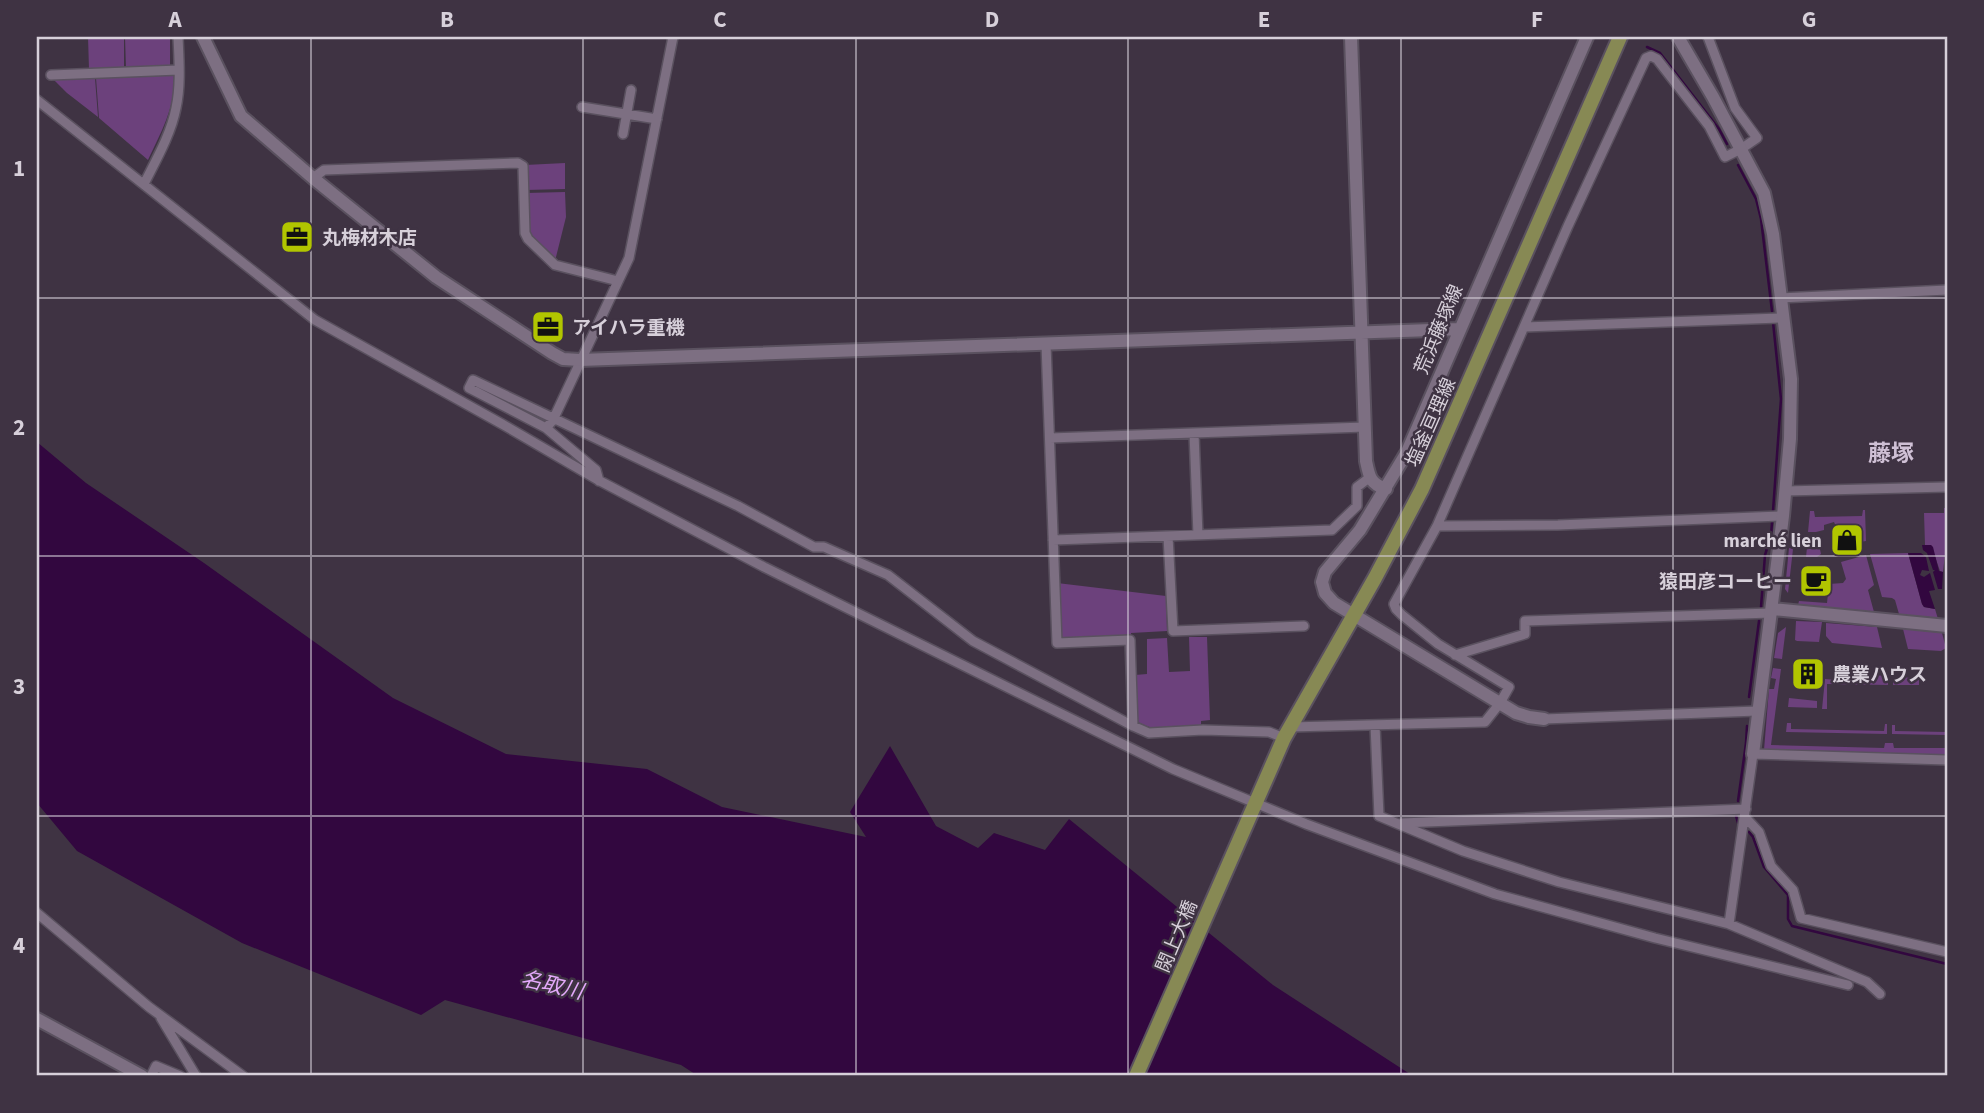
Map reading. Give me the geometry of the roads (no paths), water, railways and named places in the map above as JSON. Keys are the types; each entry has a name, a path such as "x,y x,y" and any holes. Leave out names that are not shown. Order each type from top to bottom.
{"main road":[{"name":"塩釜亘理線","path":"1253,807 1287,733 1422,489 1620,37"},
{"name":"閖上大橋","path":"1136,1076 1253,807"}],"street":[{"path":"144,184 176,110 179,92 178,37"},
{"path":"203,37 241,116 436,277 563,359 1459,329"},
{"path":"546,428 553,420 629,258 673,37"},
{"path":"1351,37 1365,427 1369,478 1374,484 1386,489"},
{"name":"荒浜藤塚線","path":"1353,613 1334,603 1325,593 1322,582 1325,572 1360,530 1407,452 1587,37"},
{"path":"1678,37 1764,193 1769,209 1791,379 1792,404 1783,516 1746,813 1729,924"},
{"path":"599,481 596,470 546,428 469,388 473,380 737,506 814,547 824,547 888,575 973,641 1149,733 1203,730 1287,733 1374,725 1485,722 1509,687 1438,644 1402,615 1394,604 1437,526 1646,58 1651,56 1657,59 1709,127 1725,157 1757,138 1735,108 1708,37"},
{"path":"51,75 179,70"},
{"path":"624,134 631,90"},
{"path":"37,91 49,109"},
{"path":"37,100 315,320 599,481 764,567 1173,769 1253,807 1495,894 1655,938 1848,985"},
{"path":"582,107 657,119"},
{"path":"313,177 324,170 518,163 523,166 525,233 528,239 555,265 618,281"},
{"path":"1780,298 1947,290"},
{"path":"1524,327 1783,318"},
{"path":"1046,344 1057,643 1130,640 1132,726"},
{"path":"1050,438 1365,427"},
{"path":"1194,433 1198,535"},
{"path":"1053,540 1332,530 1357,506 1357,487 1369,478"},
{"path":"1785,491 1947,487"},
{"path":"1437,526 1558,525 1783,516"},
{"path":"1168,536 1174,631 1304,626"},
{"path":"1455,654 1525,634 1525,621 1772,611 1947,626"},
{"path":"1353,613 1516,713 1530,717 1544,719 1757,712"},
{"path":"1374,725 1379,816 1463,851 1559,882 1729,924 1867,982 1880,994"},
{"path":"1753,754 1947,760"},
{"path":"1397,824 1746,813"},
{"path":"1746,813 1759,832 1771,866 1793,890 1801,918 1947,953"},
{"path":"37,913 158,1014 243,1076"},
{"path":"158,1014 196,1076"},
{"path":"37,1019 142,1076"},
{"path":"151,1076 156,1066 180,1076"}],"water":[{"name":"名取川","path":"37,442 86,483 204,563 393,698 506,754 647,769 722,807 866,837 850,812 890,746 936,826 978,848 994,833 1045,850 1069,819 1273,985 1413,1076 710,1076 695,1074 681,1065 445,1000 421,1015 242,943 77,851 37,803"},
{"path":"1922,545 1933,547 1939,571 1943,572 1942,589 1938,589 1933,572 1935,570"},
{"path":"1908,553 1921,553 1926,557 1929,571 1922,570 1920,575 1924,577 1930,573 1935,590 1929,591 1935,609 1922,604"}],"waterway":[{"path":"1647,47 1660,53 1719,129 1727,144"},
{"path":"1738,165 1756,199 1761,219 1772,311"},
{"path":"1773,322 1781,399 1773,511"},
{"path":"1761,607 1765,555 1772,522"},
{"path":"1749,697 1759,621"},
{"path":"1738,801 1747,726"},
{"path":"1736,816 1738,823"},
{"path":"1749,832 1764,867 1788,895 1788,919 1792,926 1947,964"}],"place":[{"name":"丸梅材木店","path":"297,237"},
{"name":"アイハラ重機","path":"548,327"},
{"name":"marché lien","path":"1847,540"},
{"name":"猿田彦コーヒー","path":"1816,581"},
{"name":"農業ハウス","path":"1808,674"}],"district":[{"name":"藤塚","path":"1891,453"}]}
